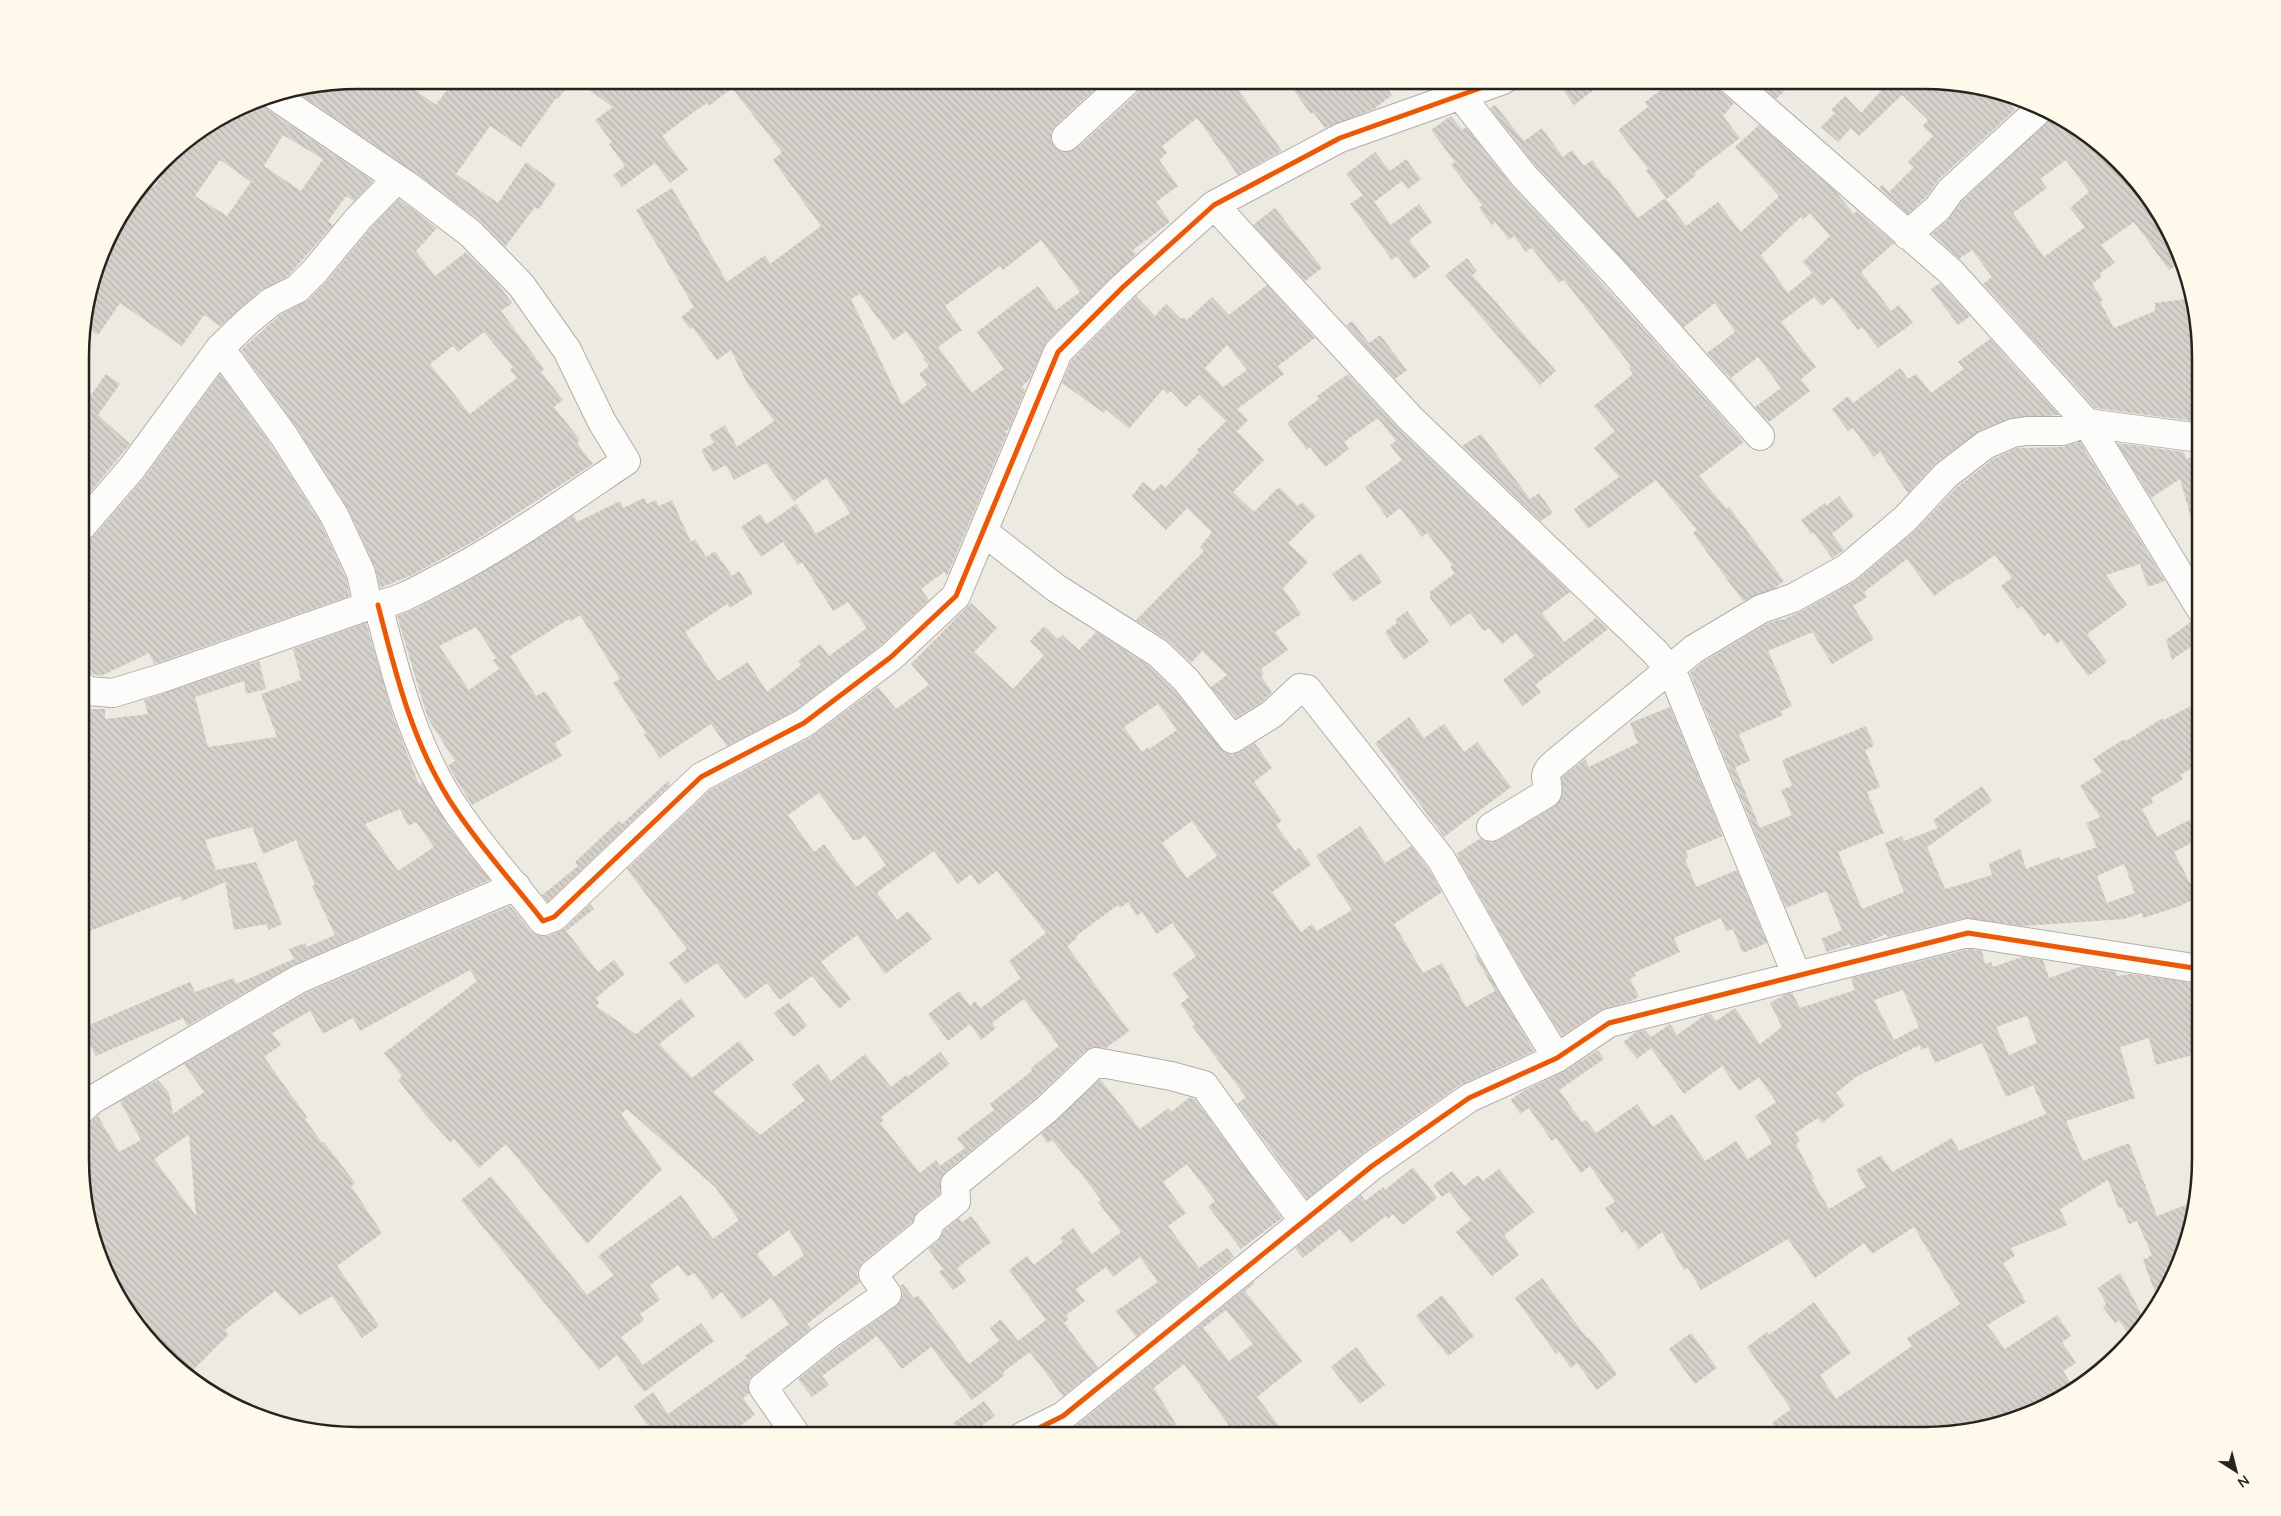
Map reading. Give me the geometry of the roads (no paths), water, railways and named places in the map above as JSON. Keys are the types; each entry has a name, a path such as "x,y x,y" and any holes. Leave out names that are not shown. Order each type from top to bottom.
{"street":[{"path":"1066,137 1118,89"},
{"path":"220,348 284,436 334,515 373,606 417,736 455,810 543,921 554,917 701,777 804,723 890,657 956,596 1058,352 1123,287 1214,205 1340,138 1477,89"},
{"path":"1749,89 1907,235 1951,272 2087,423 2144,520 2192,595"},
{"path":"1460,95 1524,176 1615,273 1760,436"},
{"path":"89,691 113,693 252,648 304,627 412,593 462,567 539,520 626,461 602,422 567,350 521,285 470,232 397,179 281,100"},
{"path":"1907,235 1938,208 1950,191 2036,113"},
{"path":"89,518 132,468 220,348 247,322 272,302 297,289 397,179"},
{"path":"1214,205 1410,418 1655,652 1674,676 1687,713 1738,830 1797,976"},
{"path":"1491,827 1547,793 1549,788 1546,776 1560,759 1694,649 1761,609 1792,598 1847,568 1905,519 1946,475 1985,445 2013,433 2063,431 2087,423 2192,437"},
{"path":"984,532 1056,588 1158,652 1186,680 1232,739 1272,714 1300,688 1307,689 1441,859 1511,983 1557,1058"},
{"path":"89,1103 299,979 516,886"},
{"path":"1041,1427 1063,1416 1372,1166 1469,1098 1557,1058 1608,1023 1968,933 2192,968"},
{"path":"791,1427 763,1387 828,1334 887,1294 873,1274 928,1229 928,1223 956,1201 955,1184 1047,1109 1096,1062 1171,1076 1204,1085 1304,1221"}]}
